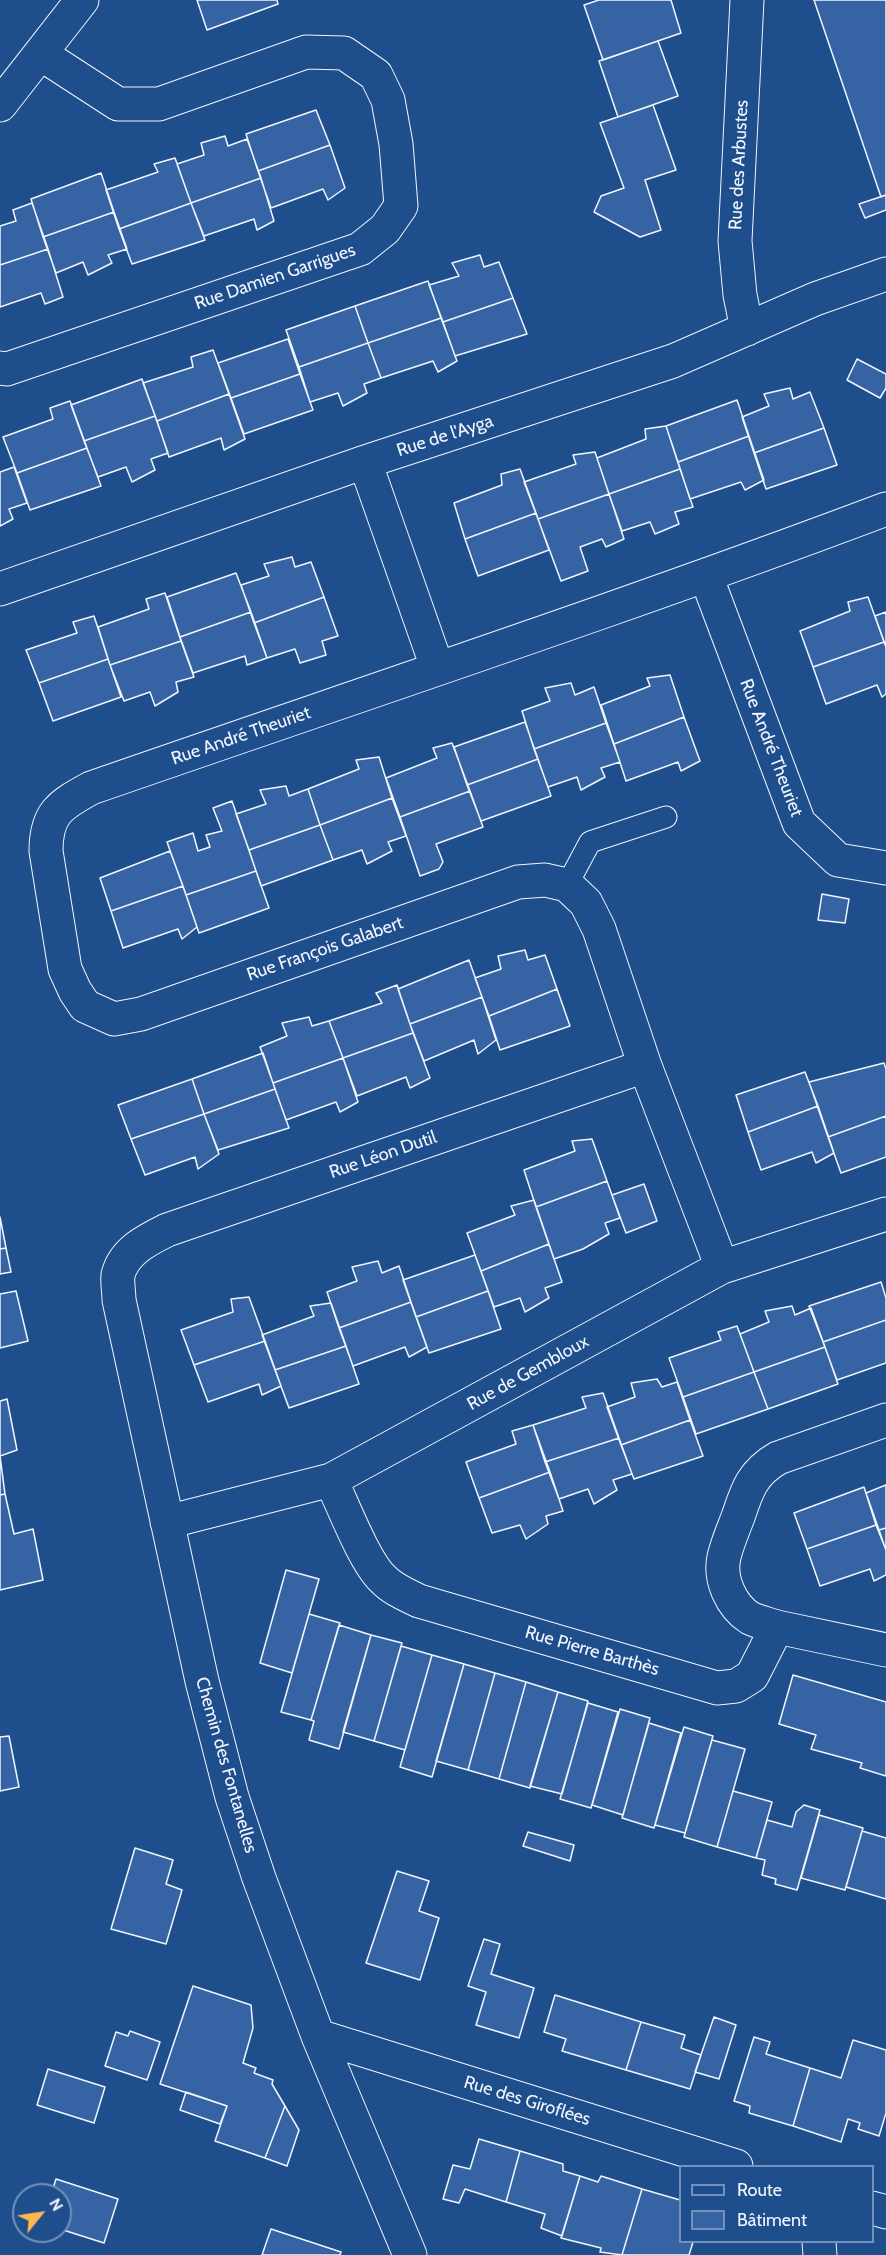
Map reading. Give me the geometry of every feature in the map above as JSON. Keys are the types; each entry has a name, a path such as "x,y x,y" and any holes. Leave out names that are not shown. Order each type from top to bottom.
{"street":[{"path":"0,105 82,0"},
{"name":"Rue des Arbustes","path":"747,0 735,242 740,295 747,329"},
{"name":"Rue Damien Garrigues","path":"0,368 7,369 360,249 385,230 401,206 396,144 388,100 376,75 344,53 306,52 159,104 117,104 42,54"},
{"name":"Rue de l'Ayga","path":"0,588 365,462 673,361 815,299 886,274"},
{"path":"365,462 437,667"},
{"name":"Rue André Theuriet","path":"85,1006 65,969 46,851 46,832 52,816 69,800 91,788 706,576 886,509"},
{"name":"Rue André Theuriet","path":"706,576 799,824 838,860 886,868"},
{"name":"Rue François Galabert","path":"85,1006 114,1018 141,1014 518,882 545,880 567,885"},
{"path":"567,885 586,903 599,929 645,1066 722,1267"},
{"name":"Rue Léon Dutil","path":"128,1256 142,1242 167,1230 645,1066"},
{"name":"Rue de Gembloux","path":"167,1522 331,1480 722,1267 886,1214"},
{"name":"Chemin des Fontanelles","path":"128,1256 118,1276 119,1300 202,1681 232,1797 259,1878 318,2036 410,2255"},
{"path":"886,1420 778,1458 763,1466 746,1493 724,1559 725,1584 735,1604 751,1618 777,1627 886,1650"},
{"name":"Rue Pierre Barthès","path":"331,1480 366,1552 382,1579 400,1592 419,1601 717,1688 736,1686 752,1676 777,1627"},
{"name":"Rue des Giroflées","path":"318,2036 733,2165"}],"lane":[{"path":"567,885 590,842 666,817"}],"building":[{"path":"197,0 277,0 278,4 207,30"},
{"path":"599,0 671,0 681,33 603,60 584,5"},
{"path":"814,0 886,0 886,195 881,197"},
{"path":"658,41 678,96 618,117 599,61"},
{"path":"653,105 676,170 645,180 661,230 640,237 594,212 601,196 624,188 600,123"},
{"path":"316,110 330,145 258,171 246,134"},
{"path":"225,136 228,146 247,139 261,178 191,203 177,164 204,155 201,143"},
{"path":"330,145 345,188 328,200 323,189 271,208 258,171"},
{"path":"175,158 191,203 119,229 106,190 158,172 154,164"},
{"path":"101,173 114,212 43,237 31,199"},
{"path":"261,178 274,221 257,230 254,219 204,236 191,203"},
{"path":"886,195 886,210 865,218 859,204"},
{"path":"32,203 48,249 0,265 0,226 16,221 13,210"},
{"path":"191,203 205,240 132,264 119,229"},
{"path":"114,212 127,249 108,255 112,263 88,275 83,262 56,273 43,237"},
{"path":"48,249 63,297 45,304 41,293 0,307 0,265"},
{"path":"480,255 484,267 499,262 513,298 443,322 429,285 459,276 452,263"},
{"path":"428,281 441,318 368,343 355,306"},
{"path":"513,298 527,334 455,356 443,322"},
{"path":"355,306 368,343 299,367 286,330"},
{"path":"441,318 457,361 438,372 433,361 381,378 368,343"},
{"path":"288,339 300,374 231,398 218,363"},
{"path":"368,343 381,378 364,384 367,393 343,406 338,393 310,402 299,367"},
{"path":"213,350 229,394 157,421 143,383 193,367 191,357"},
{"path":"857,359 886,374 886,388 880,398 847,380"},
{"path":"300,374 313,410 244,434 231,398"},
{"path":"142,379 155,416 84,441 71,405"},
{"path":"790,388 793,399 810,392 824,428 754,453 742,417 769,406 764,394"},
{"path":"229,394 245,439 224,450 221,438 169,457 157,421"},
{"path":"737,400 749,436 678,462 666,426"},
{"path":"70,401 87,448 17,473 3,437 53,419 50,408"},
{"path":"155,416 168,453 151,459 155,470 132,482 126,467 98,477 84,441"},
{"path":"666,426 680,469 609,494 597,458 646,439 645,429"},
{"path":"824,428 837,465 766,489 754,453"},
{"path":"749,436 764,480 745,490 741,482 690,499 678,462"},
{"path":"87,448 101,486 30,510 17,473"},
{"path":"595,452 609,494 538,519 524,482 576,464 573,455"},
{"path":"14,467 27,503 9,509 13,519 0,526 0,472"},
{"path":"520,469 536,513 465,539 454,503 502,485 501,474"},
{"path":"680,469 693,507 675,512 679,524 655,534 650,522 622,531 609,494"},
{"path":"609,494 624,539 606,547 602,539 580,547 588,571 561,581 538,519"},
{"path":"536,513 549,550 478,576 465,539"},
{"path":"292,557 295,567 311,562 324,597 254,623 241,585 269,576 264,564"},
{"path":"236,573 251,612 180,637 167,597"},
{"path":"165,593 181,641 110,665 98,627 149,609 146,599"},
{"path":"324,597 338,636 322,641 326,655 300,663 295,649 267,658 254,623"},
{"path":"868,597 884,642 813,667 800,631 850,611 848,602"},
{"path":"251,612 267,658 247,665 245,656 193,673 180,637"},
{"path":"886,612 886,647 875,616"},
{"path":"94,616 108,659 39,683 26,650 77,633 73,622"},
{"path":"181,641 194,677 176,682 178,692 155,706 150,692 124,701 110,665"},
{"path":"884,642 886,647 886,694 882,697 877,685 826,704 813,667"},
{"path":"108,659 121,697 53,721 39,683"},
{"path":"670,675 684,717 614,744 601,705 650,686 647,678"},
{"path":"571,683 575,695 594,687 606,723 534,749 522,711 550,701 545,688"},
{"path":"684,717 700,761 681,771 678,762 626,781 614,744"},
{"path":"525,722 538,759 467,785 454,747"},
{"path":"606,723 620,762 601,768 605,777 581,790 577,777 548,787 534,749"},
{"path":"452,743 470,791 400,817 386,778 437,758 433,748"},
{"path":"379,757 392,798 320,825 308,789 359,769 356,760"},
{"path":"538,759 551,796 481,821 467,785"},
{"path":"286,786 289,796 308,789 320,825 249,850 236,814 266,804 260,790"},
{"path":"470,791 483,827 436,844 443,862 439,869 420,876 400,817"},
{"path":"392,798 406,836 388,842 392,851 367,864 362,850 333,860 320,825"},
{"path":"232,801 256,871 186,895 167,842 193,833 198,851 210,847 206,835 222,831 213,808"},
{"path":"320,825 333,860 261,886 249,850"},
{"path":"170,851 183,886 111,911 100,878"},
{"path":"256,871 269,908 199,933 186,895"},
{"path":"183,886 197,927 182,939 178,929 123,948 111,911"},
{"path":"822,894 849,899 845,923 818,920"},
{"path":"525,950 528,960 545,955 557,989 489,1016 475,978 501,969 498,956"},
{"path":"469,960 482,997 410,1024 398,989"},
{"path":"397,985 413,1033 343,1058 329,1021 382,1003 376,993"},
{"path":"557,989 570,1026 500,1050 489,1016"},
{"path":"482,997 496,1040 478,1054 474,1040 424,1061 410,1024"},
{"path":"309,1017 312,1026 329,1021 343,1058 273,1083 260,1047 287,1036 282,1023"},
{"path":"413,1033 430,1078 410,1088 406,1077 357,1096 343,1058"},
{"path":"263,1053 275,1089 204,1114 192,1079"},
{"path":"343,1058 358,1102 340,1112 336,1102 286,1120 273,1083"},
{"path":"884,1063 886,1116 828,1137 809,1082"},
{"path":"805,1072 818,1106 748,1132 736,1095"},
{"path":"192,1079 204,1114 131,1139 118,1105"},
{"path":"275,1089 289,1128 218,1150 204,1114"},
{"path":"818,1106 834,1153 816,1163 812,1152 761,1170 748,1132"},
{"path":"204,1114 219,1154 198,1169 195,1157 145,1175 131,1139"},
{"path":"886,1116 886,1157 841,1173 828,1137"},
{"path":"592,1139 607,1181 536,1207 524,1170 575,1151 572,1141"},
{"path":"607,1181 620,1218 605,1223 609,1234 583,1249 554,1259 536,1207"},
{"path":"644,1184 657,1221 626,1233 612,1195"},
{"path":"534,1200 549,1244 481,1271 467,1233 515,1215 511,1206"},
{"path":"0,1217 6,1248 0,1249"},
{"path":"549,1244 562,1282 545,1288 549,1298 525,1312 520,1298 494,1307 481,1271"},
{"path":"6,1248 11,1272 0,1274 0,1249"},
{"path":"475,1255 488,1291 416,1317 403,1280"},
{"path":"378,1261 382,1273 399,1266 411,1302 339,1328 327,1292 357,1281 352,1267"},
{"path":"881,1282 886,1298 886,1320 823,1342 809,1306"},
{"path":"16,1291 28,1341 0,1348 0,1294"},
{"path":"488,1291 501,1329 429,1353 416,1317"},
{"path":"249,1297 265,1341 194,1365 181,1330 233,1312 231,1299"},
{"path":"411,1302 427,1347 409,1357 405,1347 353,1366 339,1328"},
{"path":"331,1303 346,1346 275,1370 262,1335 314,1316 310,1306"},
{"path":"792,1306 795,1315 811,1308 825,1347 754,1372 740,1334 769,1322 765,1311"},
{"path":"886,1320 886,1363 837,1380 823,1342"},
{"path":"737,1326 754,1372 683,1397 669,1358 721,1340 718,1332"},
{"path":"265,1341 281,1386 262,1395 259,1384 208,1402 194,1365"},
{"path":"346,1346 359,1384 289,1408 275,1370"},
{"path":"825,1347 838,1384 768,1409 754,1372"},
{"path":"754,1372 768,1409 696,1434 683,1397"},
{"path":"657,1379 662,1387 677,1382 690,1420 621,1445 607,1407 635,1397 631,1383"},
{"path":"603,1393 619,1438 545,1462 533,1425 586,1408 582,1397"},
{"path":"7,1399 17,1450 0,1456 0,1401"},
{"path":"690,1420 703,1456 634,1479 621,1445"},
{"path":"533,1425 550,1472 479,1498 466,1462 516,1444 512,1431"},
{"path":"619,1438 632,1474 613,1480 617,1490 594,1504 588,1489 559,1499 545,1462"},
{"path":"0,1456 5,1494 0,1495"},
{"path":"550,1472 563,1511 546,1516 548,1524 526,1539 520,1525 492,1533 479,1498"},
{"path":"886,1485 886,1528 879,1530 866,1493"},
{"path":"864,1487 876,1525 807,1549 794,1513"},
{"path":"5,1494 14,1534 33,1529 43,1580 0,1590 0,1495"},
{"path":"876,1525 886,1550 886,1575 874,1581 870,1569 820,1586 807,1549"},
{"path":"886,1528 886,1550 879,1530"},
{"path":"286,1570 319,1579 292,1673 260,1663"},
{"path":"309,1614 340,1623 311,1720 281,1712"},
{"path":"339,1625 371,1635 339,1749 309,1740 314,1721 311,1720"},
{"path":"371,1635 402,1643 374,1741 343,1732"},
{"path":"401,1646 432,1655 405,1750 374,1741"},
{"path":"432,1655 464,1664 432,1777 400,1767"},
{"path":"464,1664 495,1673 468,1770 436,1761"},
{"path":"495,1673 526,1682 499,1779 468,1770"},
{"path":"793,1675 886,1702 886,1776 860,1768 862,1763 811,1749 816,1735 779,1724"},
{"path":"526,1682 558,1692 530,1788 499,1779"},
{"path":"558,1692 588,1701 562,1794 530,1786"},
{"path":"588,1703 618,1712 591,1808 560,1799"},
{"path":"620,1709 650,1718 623,1815 592,1805"},
{"path":"649,1723 681,1733 654,1828 622,1818"},
{"path":"684,1727 713,1736 685,1833 655,1825"},
{"path":"9,1736 19,1787 0,1791 0,1737"},
{"path":"712,1740 745,1749 717,1847 684,1837"},
{"path":"733,1791 772,1802 756,1858 717,1847"},
{"path":"804,1805 820,1810 797,1890 775,1884 776,1879 762,1875 765,1860 756,1858 767,1820 792,1827 796,1812"},
{"path":"819,1815 863,1828 845,1890 801,1878"},
{"path":"862,1831 886,1838 886,1899 846,1887"},
{"path":"528,1832 574,1845 570,1861 523,1846"},
{"path":"135,1848 173,1860 166,1884 182,1890 166,1944 111,1929"},
{"path":"397,1871 429,1881 419,1911 439,1918 420,1980 366,1963"},
{"path":"484,1939 500,1944 491,1974 534,1988 519,2038 476,2025 486,1992 468,1986"},
{"path":"193,1986 251,2005 253,2028 243,2063 256,2068 254,2073 273,2080 272,2084 285,2106 265,2158 215,2141 227,2106 160,2084"},
{"path":"555,1995 641,2022 626,2070 562,2051 566,2039 544,2032"},
{"path":"714,2017 736,2025 719,2079 695,2072"},
{"path":"641,2022 685,2035 681,2048 701,2055 690,2089 626,2070"},
{"path":"130,2031 160,2042 147,2080 105,2066 116,2032 128,2036"},
{"path":"754,2037 770,2042 766,2054 810,2068 793,2126 749,2113 750,2106 734,2101"},
{"path":"853,2040 886,2050 886,2113 879,2136 858,2129 860,2123 848,2119 841,2142 793,2126 810,2068 841,2078"},
{"path":"48,2069 105,2087 94,2123 37,2105"},
{"path":"186,2092 227,2106 220,2124 180,2110"},
{"path":"285,2106 299,2130 287,2166 265,2158"},
{"path":"479,2139 520,2151 506,2202 465,2189 459,2203 443,2199 453,2165 470,2169"},
{"path":"520,2151 563,2164 563,2171 580,2176 562,2236 541,2228 545,2214 506,2202"},
{"path":"580,2176 598,2182 601,2176 642,2189 622,2255 600,2252 601,2248 561,2238"},
{"path":"56,2179 68,2183 55,2183"},
{"path":"72,2184 118,2199 104,2243 72,2233"},
{"path":"642,2189 679,2200 679,2243 693,2243 689,2255 622,2255"},
{"path":"271,2229 341,2252 340,2255 262,2255"}]}
